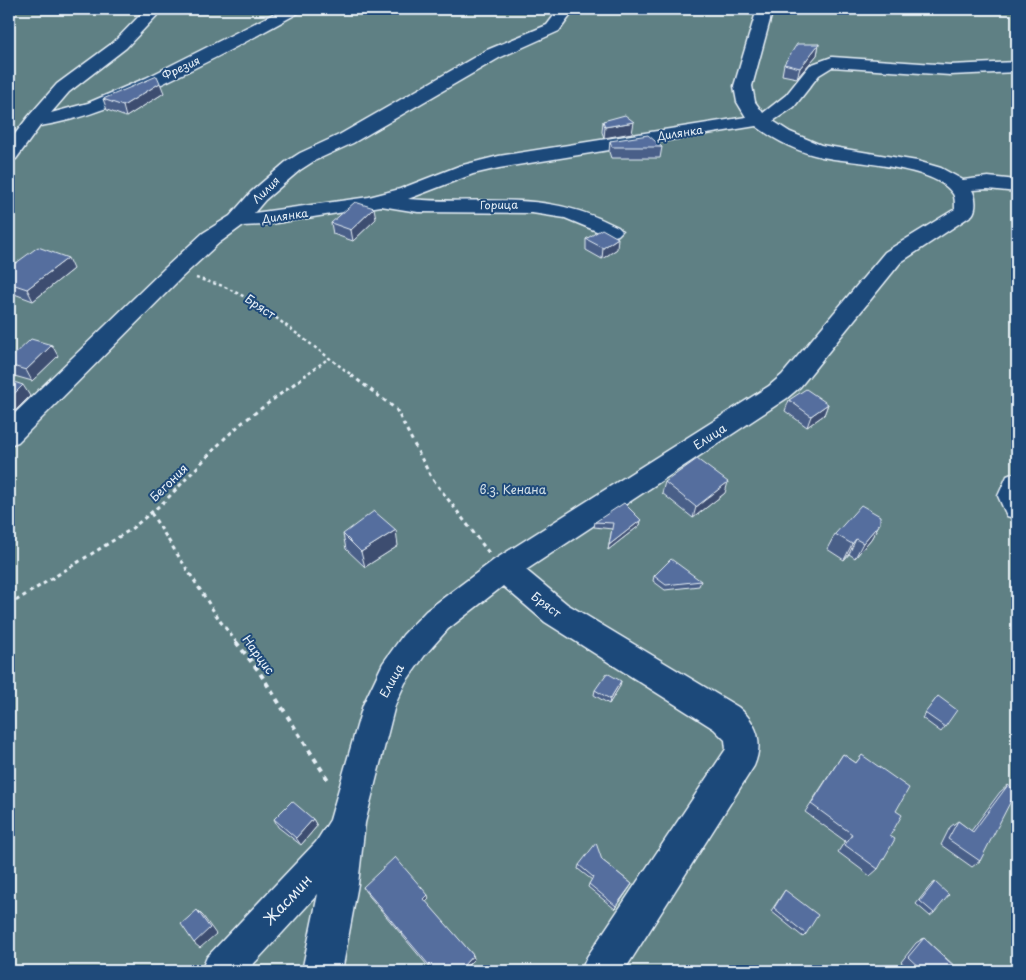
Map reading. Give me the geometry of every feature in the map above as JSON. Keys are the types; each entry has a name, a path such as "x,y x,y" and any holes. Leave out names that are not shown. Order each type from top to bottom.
{"street":[{"path":"9,155 34,121 63,88 120,45 155,9"},
{"name":"Фрезия","path":"34,121 51,120 107,102 230,45 294,9"},
{"name":"Лилия","path":"9,434 173,272 211,238 237,220 258,196 280,176 307,157 346,140 493,54 553,28 567,9"},
{"path":"765,9 743,88 747,105 760,120 778,134 810,147 846,156 918,166 943,176 959,188 974,185 1017,186"},
{"name":"Дилянка","path":"237,220 264,219 383,201 466,170 500,162 760,120 772,116 796,94 815,68 832,62 950,70 1017,67"},
{"name":"Елица","path":"322,971 350,814 379,705 394,673 414,645 437,620 504,569 778,392 791,380 894,258 965,211 966,202 959,188"},
{"name":"Горица","path":"383,201 419,206 536,206 576,214 611,231"},
{"path":"1017,483 1012,496 1017,508"},
{"name":"Бряст","path":"504,569 556,614 726,718 736,726 744,744 742,754 601,971"},
{"name":"Жасмин","path":"221,971 329,855 350,814"}],"path":[{"name":"Бряст","path":"173,272 223,286 255,302 396,409 404,422 422,463 437,487 504,569"},
{"name":"Бегония","path":"9,605 102,550 151,513 243,422 329,357"},
{"name":"Нарцис","path":"151,513 191,572 220,621 258,670 350,814"}],"green space":[{"name":"в.з. Кенана","path":"9,9 1017,9 1017,971 9,971"}],"building":[{"path":"797,44 819,44 800,68 784,64"},
{"path":"157,76 160,83 123,106 103,99"},
{"path":"625,115 634,122 605,127 603,121"},
{"path":"648,135 662,147 612,147 610,141"},
{"path":"355,202 374,208 351,230 331,223"},
{"path":"602,229 618,238 603,248 586,239"},
{"path":"38,247 68,258 27,289 9,283 9,261 16,263"},
{"path":"31,339 52,345 26,370 9,365 9,360"},
{"path":"14,382 23,385 9,399 9,386"},
{"path":"806,389 828,404 811,416 789,400"},
{"path":"697,459 728,482 696,507 665,482"},
{"path":"624,503 641,520 609,545 613,523 595,522"},
{"path":"861,505 880,516 880,523 863,543 856,539 852,544 835,534"},
{"path":"374,511 396,530 361,552 343,534"},
{"path":"671,559 701,581 666,585 654,576"},
{"path":"607,673 621,681 610,699 595,690"},
{"path":"938,696 957,710 945,727 925,713"},
{"path":"843,754 856,763 862,755 909,788 896,811 902,815 890,836 895,839 878,869 845,845 852,834 811,804"},
{"path":"1008,785 1016,791 980,861 948,839 958,821 973,832"},
{"path":"292,801 313,819 296,838 274,819"},
{"path":"596,843 602,860 632,884 616,906 589,884 593,877 579,865"},
{"path":"395,857 428,895 424,899 473,955 464,965 471,971 434,971 363,887"},
{"path":"935,882 949,895 934,913 920,901"},
{"path":"785,890 818,915 806,934 774,908"},
{"path":"197,910 210,928 194,943 181,924"},
{"path":"924,938 959,971 923,971 908,957"},
{"path":"962,967 967,971 959,971"}]}
